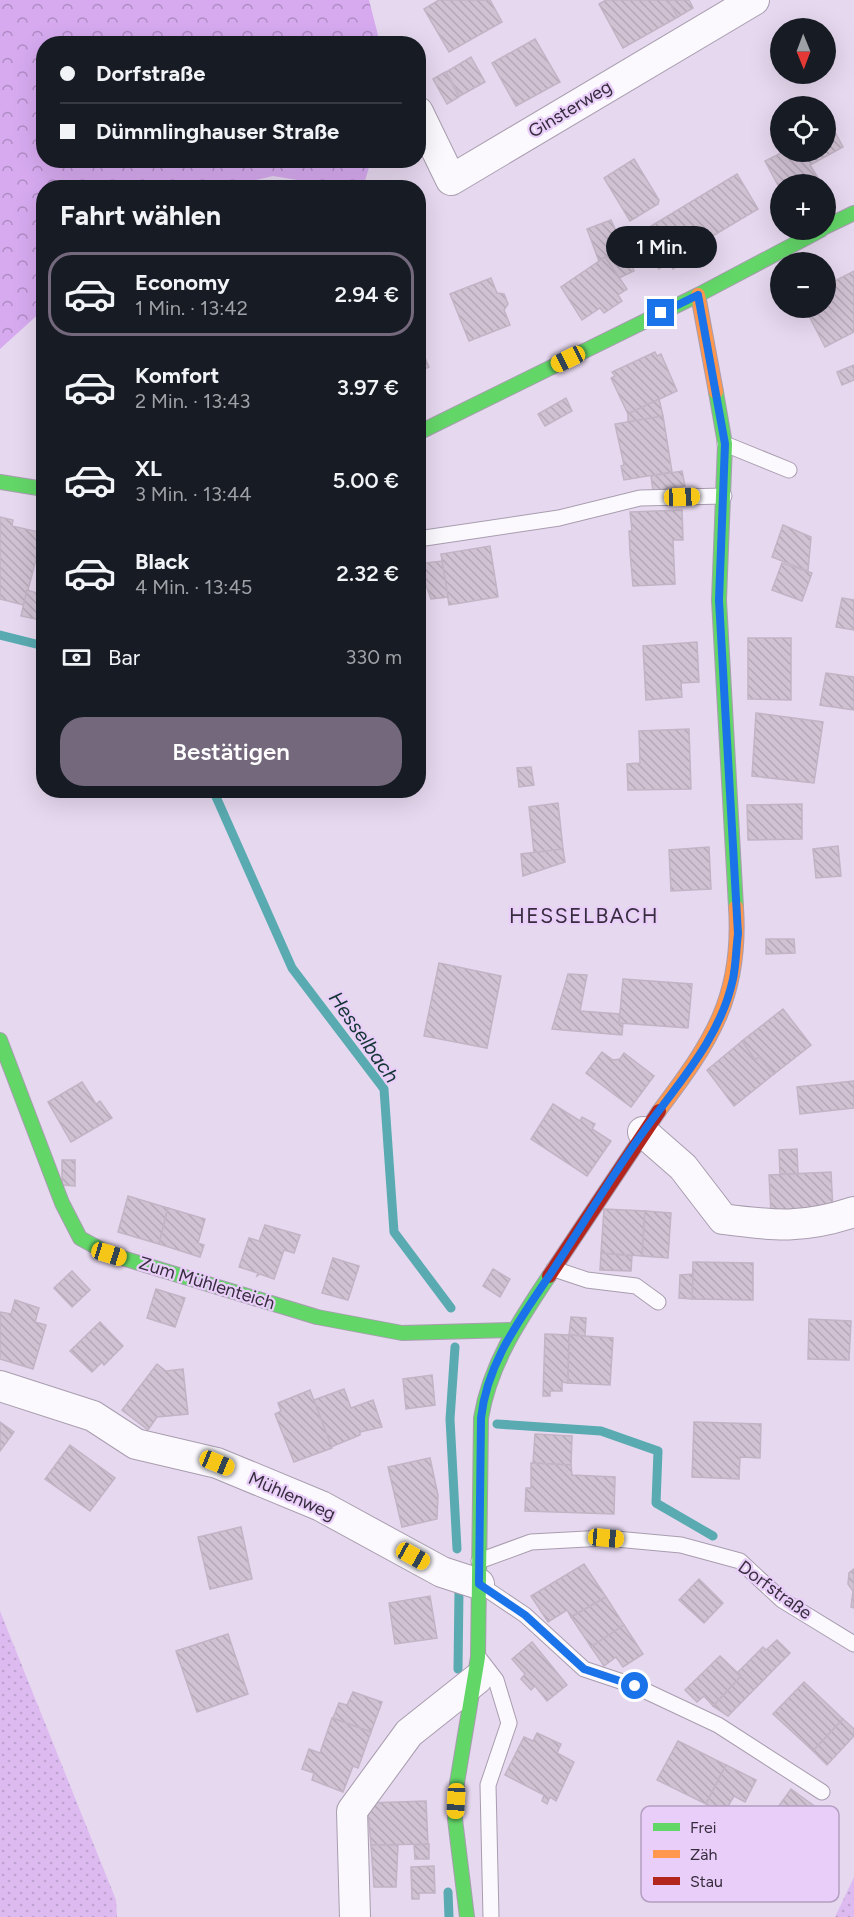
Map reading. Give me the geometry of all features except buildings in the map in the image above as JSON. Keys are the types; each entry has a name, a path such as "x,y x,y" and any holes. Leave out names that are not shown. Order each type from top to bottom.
{"street":[{"name":"Ginsterweg","path":"426,128 452,180 754,0"},
{"path":"836,222 854,213"},
{"path":"426,429 698,295 802,240"},
{"path":"467,1917 456,1819 457,1783 477,1668 484,1394 492,1370 513,1330 643,1132 706,1045 721,1017 734,978 738,934 719,600 725,444 698,295"},
{"path":"0,482 36,488"},
{"name":"Zum Mühlenteich","path":"0,1040 62,1203 80,1238 109,1254 317,1317 402,1333 513,1330"},
{"path":"643,1132 683,1167 723,1219 773,1226 821,1223 854,1212"},
{"name":"Mühlenweg","path":"0,1386 93,1416 136,1444 217,1463 311,1502 442,1572 479,1573"},
{"path":"355,1917 352,1811 409,1733 477,1668"}],"lane":[{"path":"725,444 789,470"},
{"path":"426,538 559,518 640,498 724,496"},
{"path":"554,1269 587,1280 636,1286 658,1302"},
{"name":"Dorfstraße","path":"479,1573 531,1542 606,1538 681,1545 740,1562 782,1600 854,1644"},
{"path":"479,1573 584,1669 635,1686 718,1725 822,1792"},
{"path":"477,1668 496,1680 509,1724 488,1785 491,1917"}],"shaded area":[{"path":"0,1611 116,1900 117,1917 0,1917"},
{"path":"854,1877 854,1917 835,1917"}],"green space":[{"path":"0,0 369,0 378,36 36,36 36,168 369,168 365,180 298,180 273,176 256,180 36,180 36,316 0,349"}],"waterway":[{"name":"Hesselbach","path":"0,635 36,644"},
{"name":"Hesselbach","path":"217,798 292,968 384,1089 394,1232 451,1308"},
{"name":"Hesselbach","path":"455,1347 450,1419 457,1549"},
{"path":"497,1424 601,1431 658,1451 656,1503 713,1536"},
{"name":"Hesselbach","path":"458,1669 459,1590"},
{"name":"Hesselbach","path":"448,1892 449,1917"}],"traffic: fast":[{"path":"836,222 854,213"},
{"path":"426,429 698,295 802,240"},
{"path":"716,392 725,444 719,600 736,907"},
{"path":"0,482 36,488"},
{"path":"0,1040 62,1203 80,1238 109,1254 317,1317 402,1333 513,1330"},
{"path":"467,1917 455,1819 457,1783 478,1657 481,1418 491,1379 507,1344 549,1276"}],"traffic: slow":[{"path":"698,295 716,392"},
{"path":"659,1111 694,1063 719,1017 734,967 737,939 736,907"}],"traffic: jam":[{"path":"549,1276 659,1111"}],"district":[{"name":"HESSELBACH","path":"584,916"}],"route":[{"path":"635,1686 584,1669 525,1615 479,1584 481,1418 484,1394 492,1370 513,1330 643,1132 706,1045 721,1017 734,978 738,934 719,600 725,444 698,295 661,313"}]}
